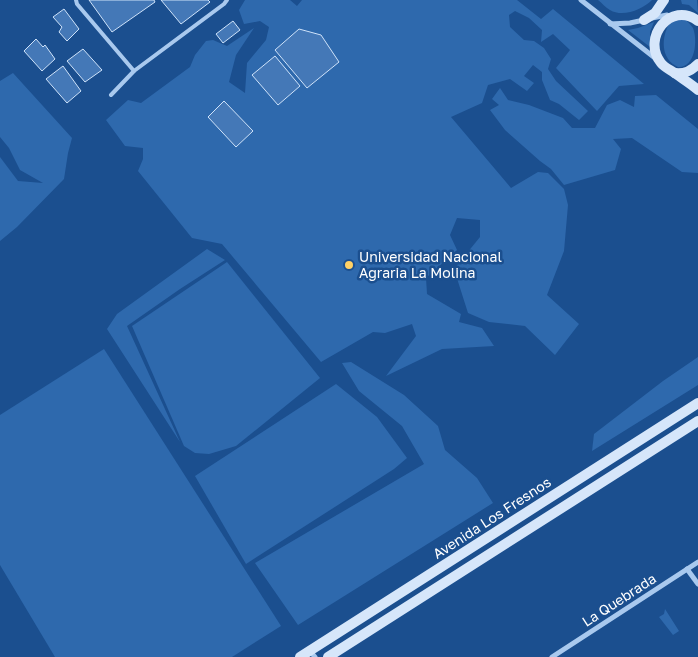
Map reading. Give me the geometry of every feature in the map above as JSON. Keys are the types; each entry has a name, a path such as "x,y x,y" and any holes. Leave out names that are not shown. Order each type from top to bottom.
{"main road":[{"path":"644,20 655,13 664,0"},
{"path":"671,0 671,8 657,28 655,36 655,45 660,62 698,90"},
{"path":"668,14 684,10 698,21"},
{"path":"674,73 687,72 698,64"},
{"name":"Avenida Los Fresnos","path":"300,657 312,654 698,403"},
{"name":"Avenida Los Fresnos","path":"328,657 698,421"}],"street":[{"path":"581,0 660,62"},
{"path":"610,24 630,23 668,14"},
{"name":"La Quebrada","path":"552,657 698,562"},
{"path":"687,569 698,584"}],"lane":[{"path":"76,0 77,4 134,71"},
{"path":"111,95 134,71 227,0"}],"shaded area":[{"path":"245,0 290,0 297,6 302,0 517,0 541,19 553,9 644,84 619,86 597,111 556,68 570,50 553,34 541,42 542,30 529,18 515,11 509,15 510,27 524,40 534,41 544,48 551,59 548,69 556,81 588,111 579,120 559,104 550,100 542,80 542,72 533,65 524,76 534,83 527,91 510,79 488,85 482,103 451,117 511,188 538,172 548,173 564,189 568,205 564,251 547,295 579,324 555,355 525,326 489,322 468,313 454,269 480,237 480,220 457,218 450,235 457,250 426,278 427,294 461,314 459,322 482,328 494,346 442,349 386,376 416,336 412,324 385,333 373,332 321,362 222,244 192,238 138,171 143,159 143,148 125,146 106,120 128,100 141,103 190,67 195,55 206,41 213,40 227,46 254,28 236,55 229,82 245,93 247,63 266,40 269,27 260,21 244,24 239,10"},
{"path":"598,0 652,0 638,9 621,13 610,10"},
{"path":"681,0 697,0 698,13 689,5 682,4"},
{"path":"685,19 693,28 695,40 694,53 688,63 678,67 668,59 665,53 665,34 670,22"},
{"path":"654,22 650,32 650,47 628,30 638,28"},
{"path":"13,73 72,138 64,179 17,227 0,241 0,157 18,181 43,183 20,170 9,148 0,137 0,81"},
{"path":"500,88 508,100 529,105 563,118 572,128 595,128 607,105 620,100 634,107 635,96 656,95 698,129 698,173 682,172 632,138 613,139 621,149 615,170 564,185 551,169 505,130 490,110 499,105 492,99"},
{"path":"207,249 225,260 127,326 180,442 107,329 117,314"},
{"path":"227,262 320,378 236,446 209,454 195,453 184,446 132,326"},
{"path":"104,349 281,626 232,657 55,657 0,565 0,415"},
{"path":"698,357 698,385 592,451 594,434 663,381"},
{"path":"351,362 404,395 438,426 445,450 477,478 493,503 298,625 255,563 424,464 402,426 359,391 342,363"},
{"path":"336,384 377,417 407,458 394,469 246,564 195,476"},
{"path":"665,609 679,631 673,635 659,617 664,614"}],"building":[{"path":"89,0 154,0 155,2 112,32"},
{"path":"161,0 208,0 210,2 181,24"},
{"path":"64,9 79,29 67,41 59,32 62,27 53,17"},
{"path":"233,21 240,30 223,43 216,34"},
{"path":"299,29 321,35 339,62 307,88 275,50"},
{"path":"36,39 43,47 45,45 55,59 42,71 24,51"},
{"path":"83,49 102,70 85,82 67,61"},
{"path":"275,56 300,86 278,105 252,75"},
{"path":"63,66 81,91 67,103 46,79"},
{"path":"224,101 253,131 236,147 208,117"}],"place":[{"name":"Universidad Nacional Agraria La Molina","path":"349,265"}]}
